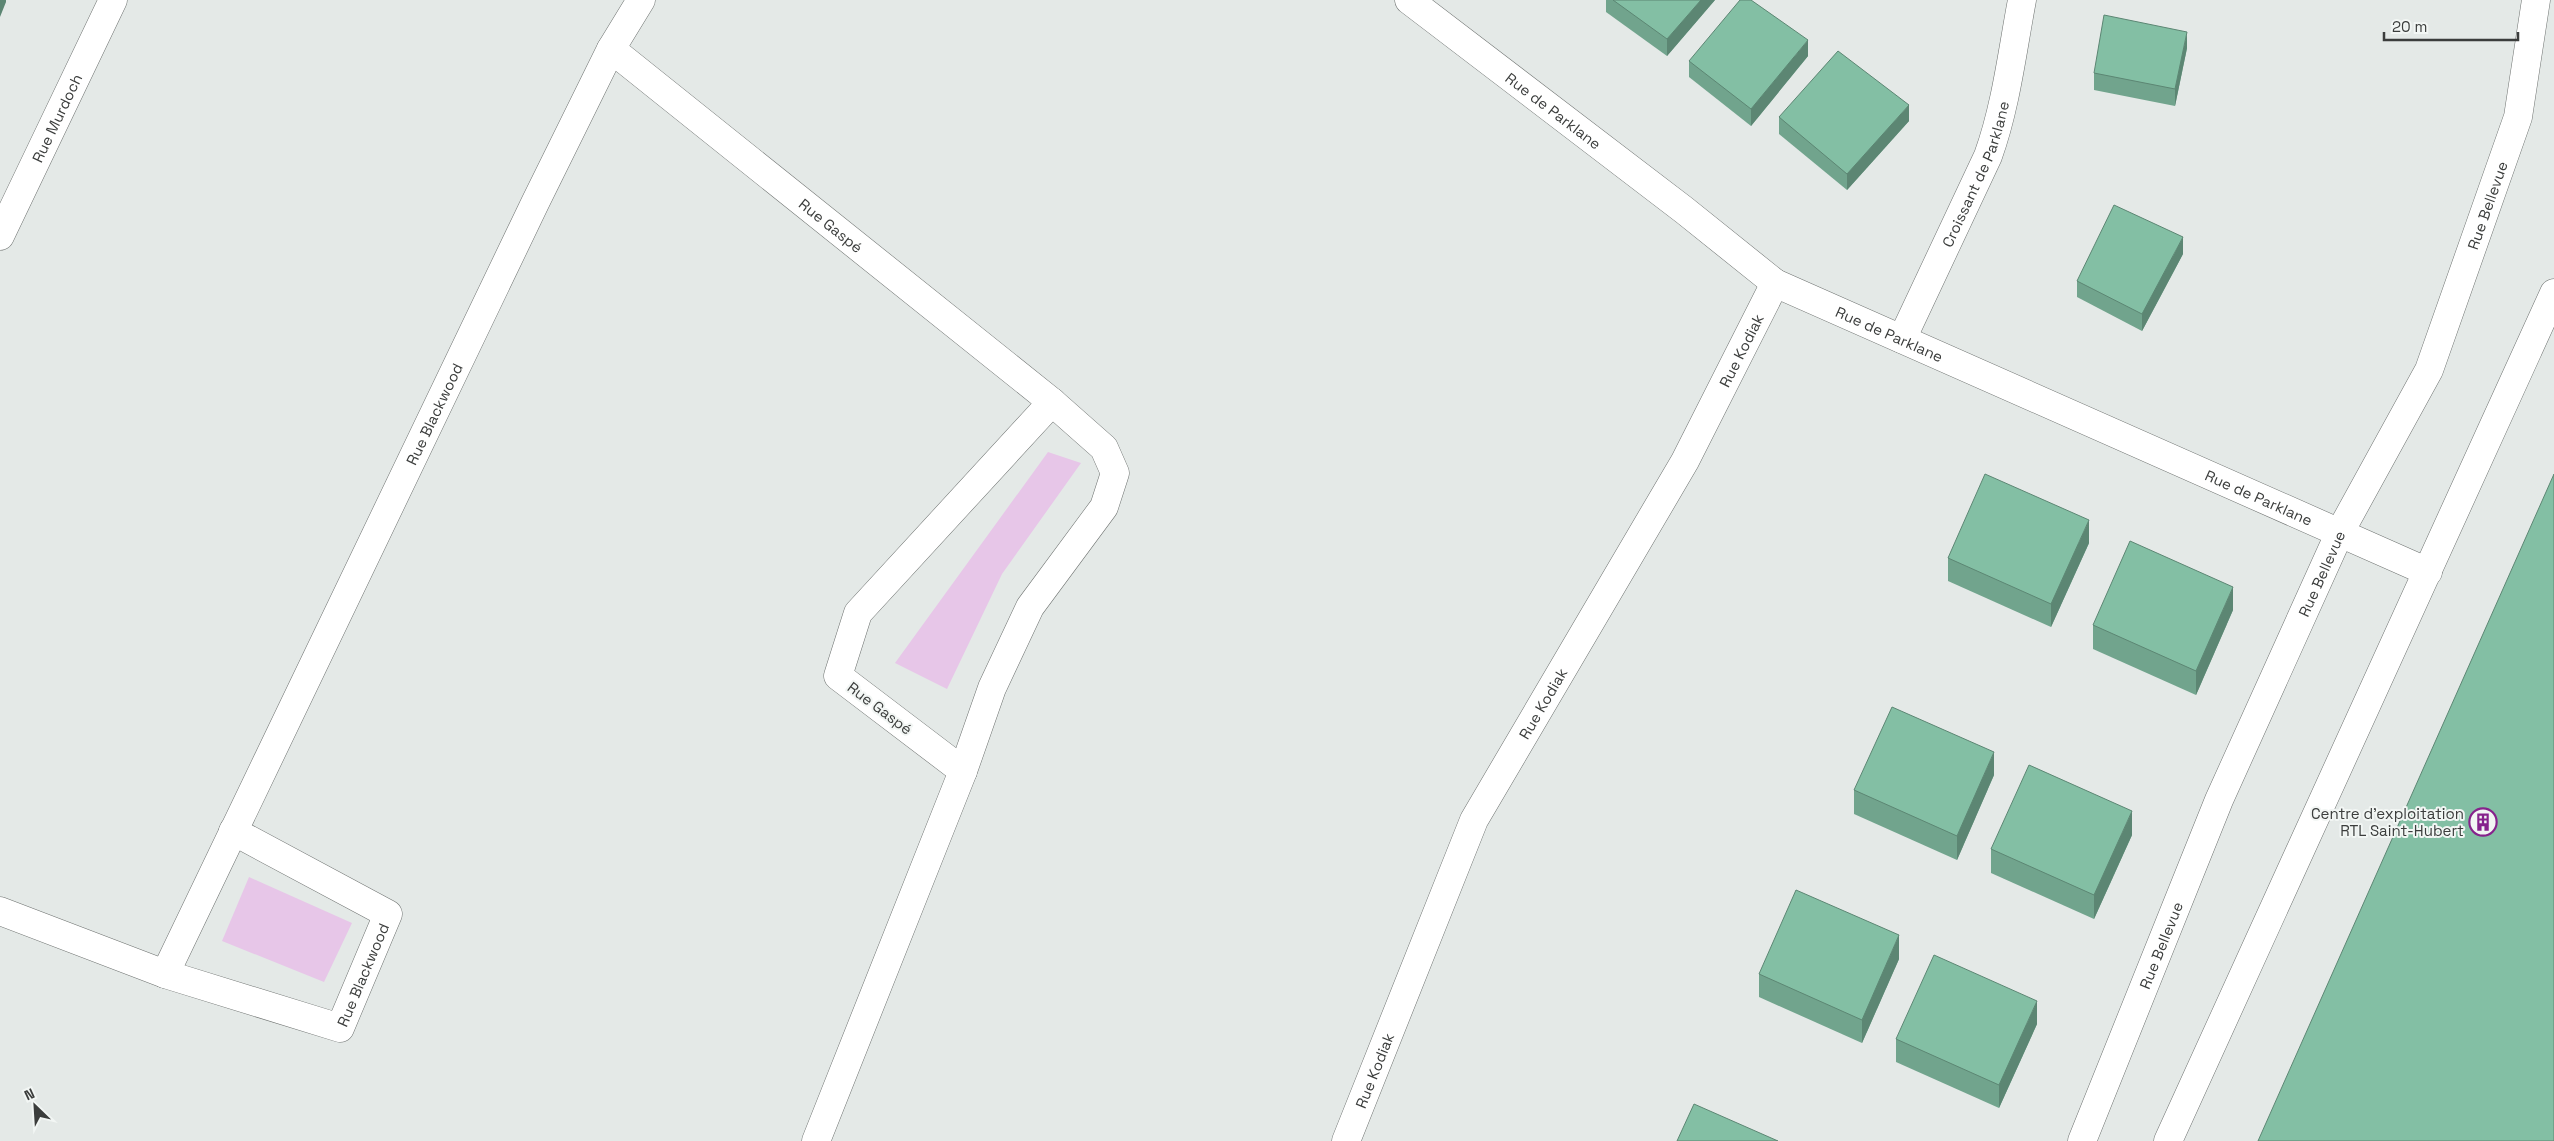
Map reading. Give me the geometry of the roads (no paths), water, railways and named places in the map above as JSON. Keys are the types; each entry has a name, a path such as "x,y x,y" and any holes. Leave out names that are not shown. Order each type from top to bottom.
{"street":[{"name":"Rue Murdoch","path":"0,236 113,0"},
{"name":"Rue Blackwood","path":"165,974 611,49 641,0"},
{"name":"Rue de Parklane","path":"1408,0 1684,210 1775,283 2428,572"},
{"name":"Croissant de Parklane","path":"1902,339 1994,140 2003,107 2022,0"},
{"name":"Rue Bellevue","path":"2082,1141 2219,800 2340,532 2429,370 2518,117 2536,0"},
{"name":"Rue Gaspé","path":"611,49 1052,402 1104,448 1116,472 1104,508 1030,607 992,688 963,771 816,1141"},
{"name":"Rue Kodiak","path":"1346,1141 1474,820 1685,461 1775,283"},
{"path":"2168,1141 2554,293"},
{"name":"Rue Gaspé","path":"963,771 838,676 858,613 1052,402"},
{"name":"Rue Blackwood","path":"0,911 165,974 340,1028 388,914 233,831"}],"place":[{"name":"Centre d'exploitation RTL Saint-Hubert","path":"2483,822"}]}
